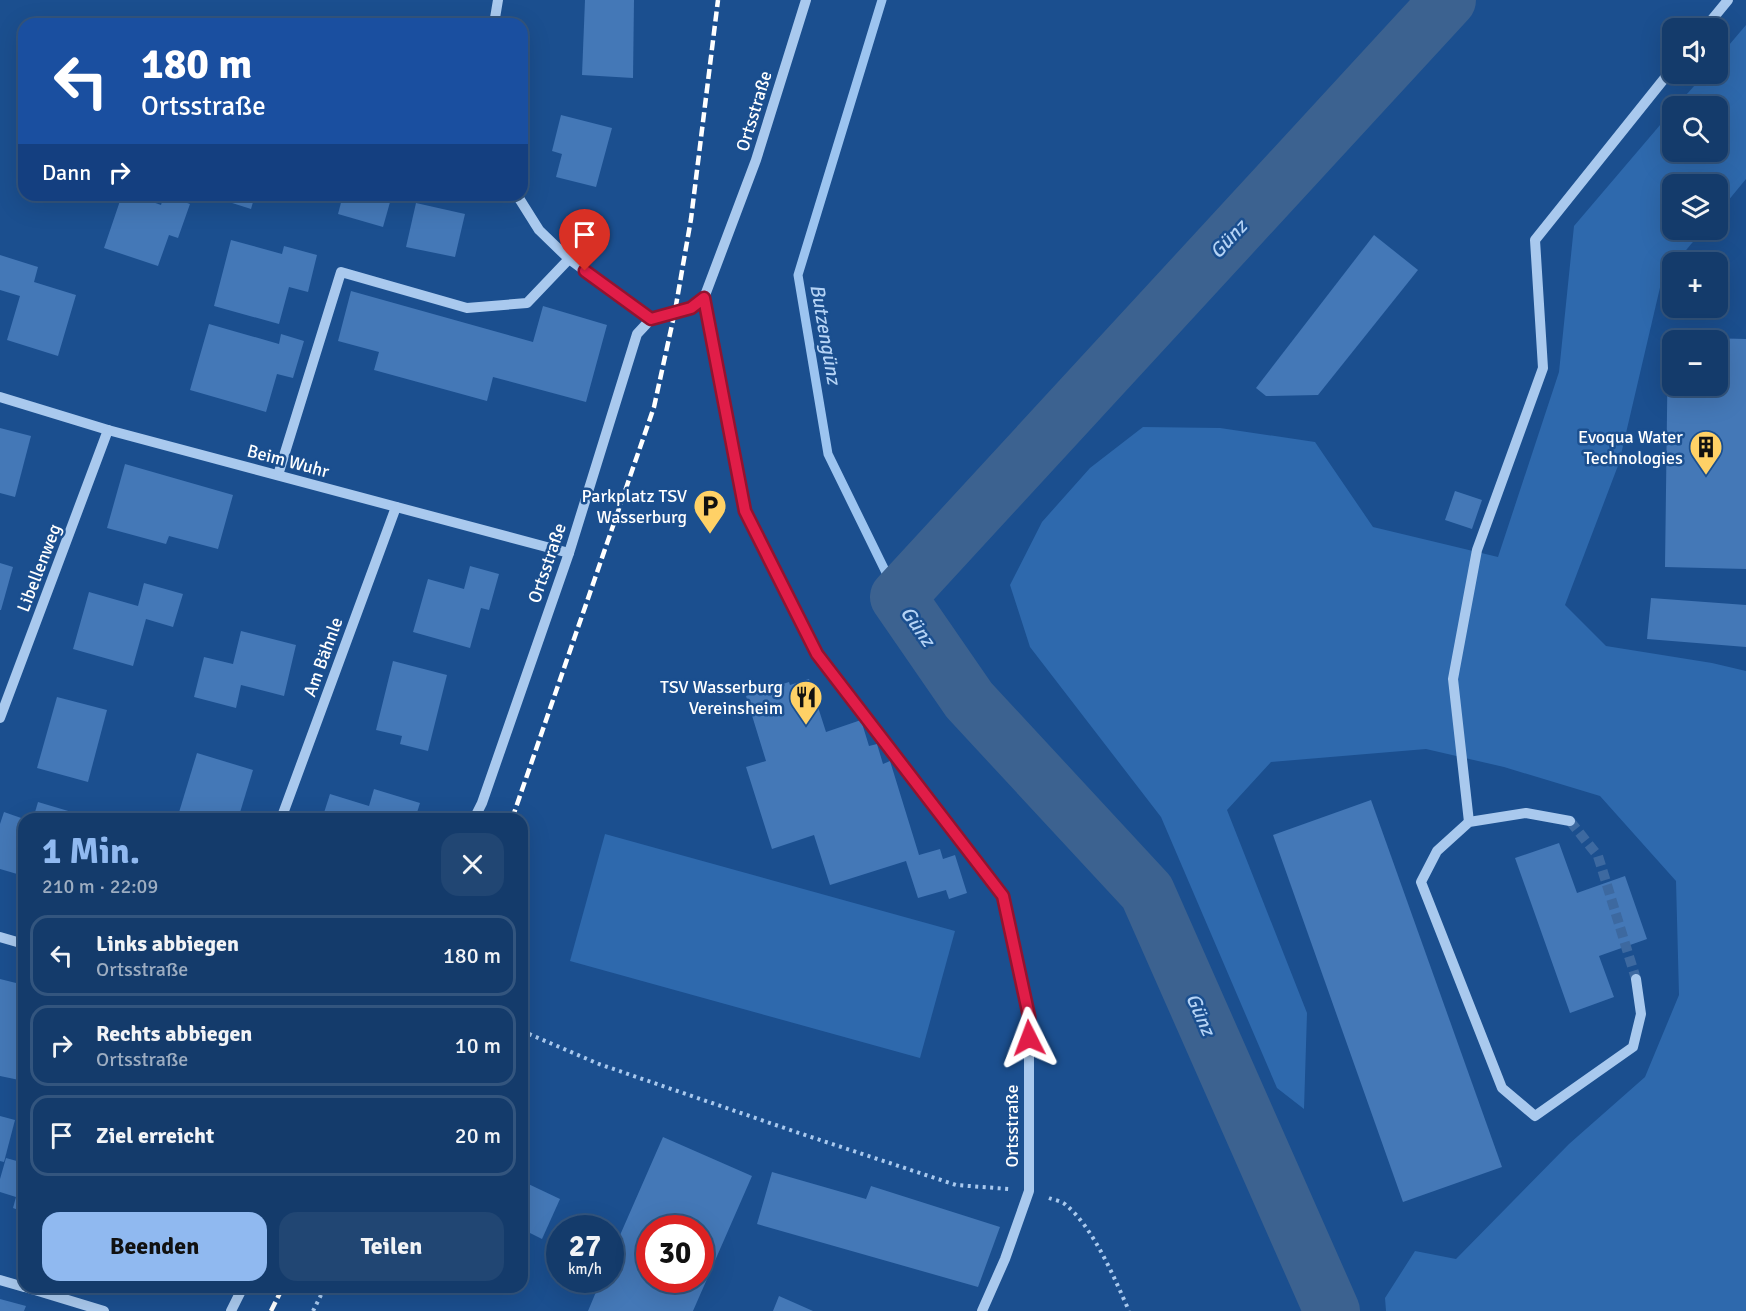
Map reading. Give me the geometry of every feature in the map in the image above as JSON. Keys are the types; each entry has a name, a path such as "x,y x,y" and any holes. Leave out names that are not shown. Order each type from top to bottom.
{"street":[{"path":"496,18 498,0"},
{"name":"Ortsstraße","path":"806,0 756,159 704,298 745,511 817,654 1003,896 1029,1016 1029,1191 1005,1259 982,1311"},
{"path":"1713,18 1728,0"},
{"path":"1469,822 1453,679 1477,550 1543,368 1535,240 1662,81"},
{"path":"521,201 539,230 569,259 651,319 691,308 704,298"},
{"path":"278,475 340,272 467,308 527,303 569,259"},
{"name":"Ortsstraße","path":"477,813 569,553 637,334 651,319"},
{"name":"Beim Wuhr","path":"0,397 108,430 569,553"},
{"name":"Libellenweg","path":"0,718 108,430"},
{"name":"Am Bähnle","path":"283,813 396,507"},
{"path":"1570,821 1526,813 1469,822 1437,851 1421,882 1502,1088 1535,1116 1632,1047 1641,1014 1636,979"},
{"path":"0,937 18,942"},
{"path":"0,1280 18,1285"},
{"path":"44,1293 104,1311"},
{"path":"231,1311 240,1293"}],"path":[{"path":"528,1034 599,1064 956,1185 994,1186 1029,1191 1065,1203 1088,1230 1115,1279 1129,1311"},
{"path":"313,1311 322,1293"}],"shaded area":[{"path":"1746,25 1746,179 1728,201 1728,174 1662,174 1662,240 1695,240 1684,252 1662,252 1662,279 1619,463 1565,605 1606,646 1712,663 1746,671 1746,1311 1386,1311 1385,1298 1415,1251 1456,1259 1569,1144 1645,1077 1679,995 1676,881 1600,796 1504,767 1426,749 1271,762 1227,810 1307,1013 1304,1109 1277,1088 1161,817 1030,647 1010,585 1042,522 1090,468 1143,427 1220,428 1315,442 1373,527 1498,557 1559,372 1574,226 1662,123 1662,162 1728,162 1728,96 1685,96 1696,84 1728,84 1728,46"},
{"path":"605,834 955,931 920,1058 570,961"}],"building":[{"path":"585,0 634,0 633,78 582,75"},
{"path":"561,115 612,128 596,187 556,177 562,154 552,151"},
{"path":"120,201 150,201 161,205 162,201 181,201 190,204 178,238 169,235 158,266 104,248"},
{"path":"226,201 253,201 251,209"},
{"path":"341,201 390,201 383,227 338,214"},
{"path":"416,203 465,214 455,257 406,247"},
{"path":"1374,235 1418,270 1318,395 1266,396 1256,388"},
{"path":"231,240 282,254 284,246 317,255 308,292 289,287 279,324 214,306"},
{"path":"0,255 38,267 34,282 76,295 58,356 7,340 20,296 0,290"},
{"path":"351,291 533,342 543,306 607,325 586,402 493,377 487,401 374,370 379,352 338,341"},
{"path":"209,324 279,344 281,334 304,341 293,378 277,374 266,412 190,390"},
{"name":"Evoqua Water Technologies","path":"1728,339 1746,339 1746,569 1665,567 1667,396 1728,396"},
{"path":"0,428 31,436 15,497 0,493"},
{"path":"125,464 233,495 218,549 169,536 166,544 107,528"},
{"path":"1455,491 1482,500 1472,529 1445,520"},
{"path":"0,563 13,567 1,610 0,610"},
{"path":"470,566 499,574 489,610 481,608 470,648 413,632 428,579 464,589"},
{"path":"144,583 183,594 173,627 146,619 133,666 73,649 89,592 138,606"},
{"path":"1651,598 1746,605 1746,647 1647,639"},
{"path":"241,631 296,645 284,696 241,685 236,708 194,697 204,657 233,664"},
{"path":"393,661 447,675 428,751 400,744 402,736 376,730"},
{"path":"809,679 826,732 861,720 869,746 877,744 883,764 890,761 919,855 940,849 943,859 955,855 967,893 949,899 946,890 918,898 906,861 830,885 814,835 772,849 746,767 766,761 746,696 789,682 790,685"},
{"path":"57,697 107,710 88,782 37,768"},
{"path":"197,753 253,770 240,813 179,813"},
{"path":"374,789 420,803 417,813 324,813 330,794 369,806"},
{"path":"1371,800 1502,1167 1403,1202 1273,835"},
{"path":"38,802 75,813 35,813"},
{"path":"4,812 18,817 18,874 0,869 0,824"},
{"path":"1559,843 1577,893 1625,876 1647,939 1599,956 1614,997 1570,1013 1515,858"},
{"path":"0,979 18,984 18,1080 0,1076"},
{"path":"0,1116 15,1120 4,1162 0,1161"},
{"path":"663,1137 752,1176 714,1263 714,1215 636,1215 636,1293 701,1293 693,1311 588,1311 596,1293 624,1293 624,1226"},
{"path":"6,1158 18,1161 18,1210 13,1208 16,1197 0,1192 0,1179"},
{"path":"772,1172 866,1199 871,1186 1000,1227 978,1287 757,1224"},
{"path":"528,1184 560,1199 553,1215 546,1215 546,1230 542,1239 528,1232"},
{"path":"779,1296 813,1311 773,1311"},
{"path":"0,1299 26,1306 24,1311 0,1311"}],"waterway":[{"name":"Butzengünz","path":"882,0 798,275 828,454 898,597"},
{"name":"Günz","path":"1332,1311 1147,892 969,700 898,597 1448,0"}],"tunnel":[{"path":"1570,821 1598,856 1636,979"}],"railway":[{"path":"514,813 654,407 675,311 691,219 718,0"},
{"path":"271,1311 280,1293"}],"place":[{"name":"Evoqua Water Technologies","path":"1706,476"},
{"name":"Parkplatz TSV Wasserburg","path":"710,535"},
{"name":"TSV Wasserburg Vereinsheim","path":"806,726"}],"route":[{"path":"585,271 651,319 691,308 704,298 745,511 817,654 1003,896 1029,1016 1029,1038"}]}
